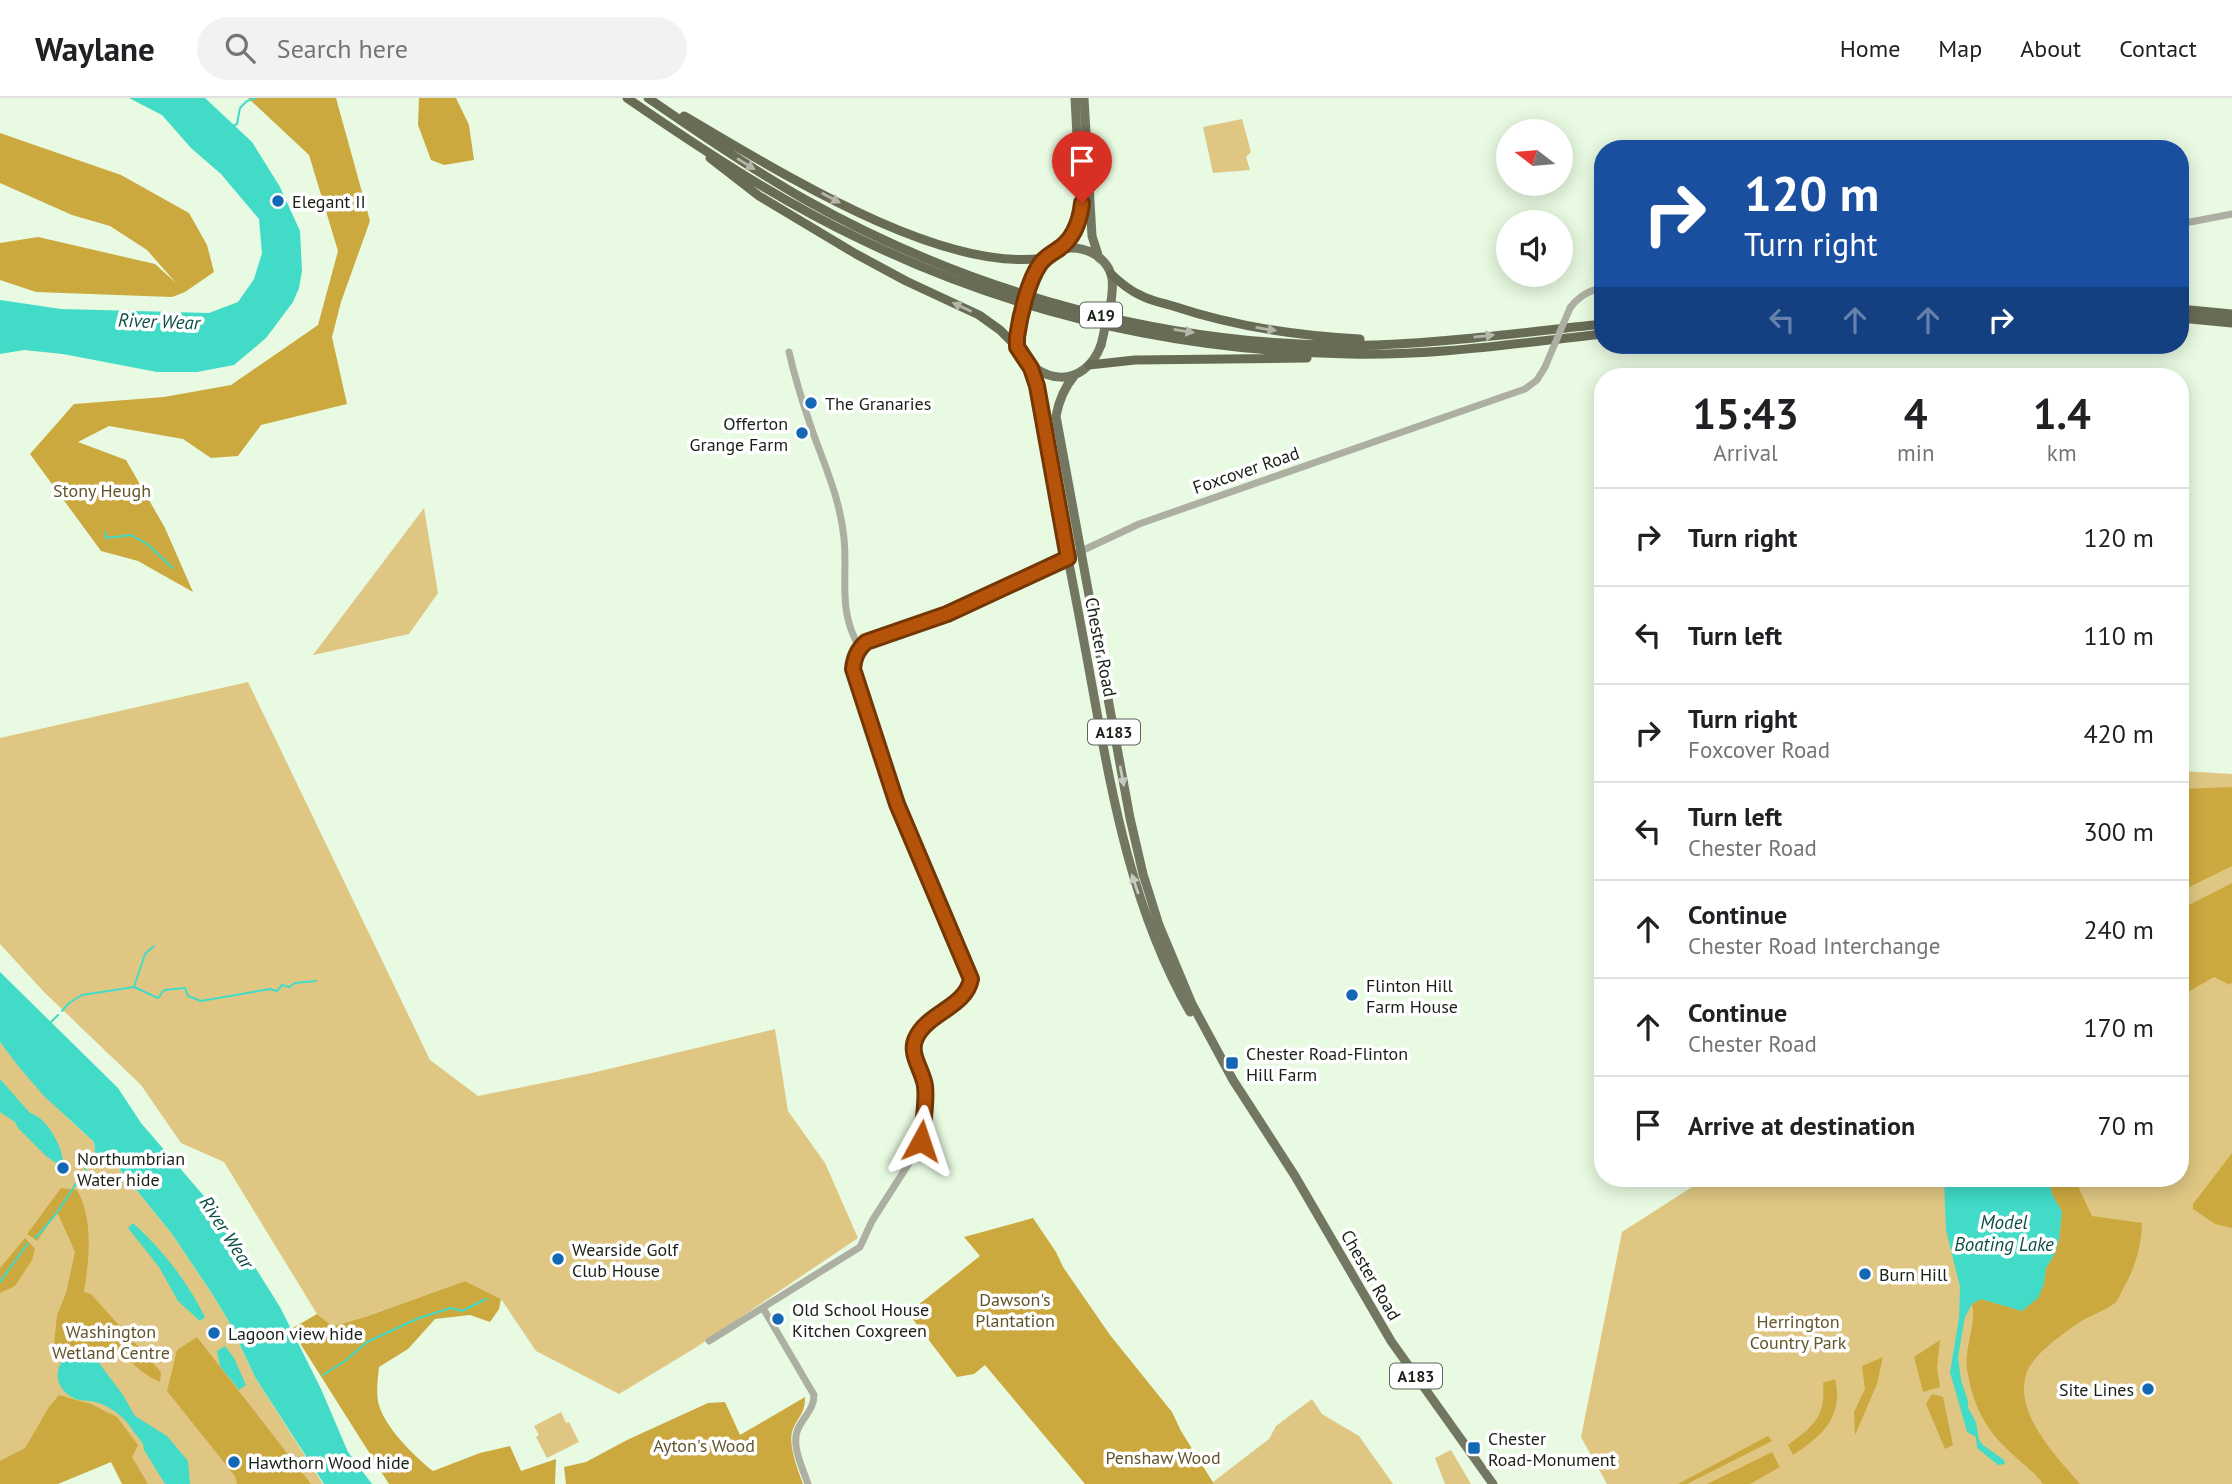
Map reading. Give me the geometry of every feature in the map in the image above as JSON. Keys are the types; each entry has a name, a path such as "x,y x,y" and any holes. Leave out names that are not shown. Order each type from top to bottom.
{"highway":[{"name":"A19","path":"627,98 755,181 857,238 942,275 1018,303 1128,331 1202,343 1300,352 1392,354 1594,335"},
{"name":"A19","path":"650,98 762,174 843,220 934,262 1062,306 1130,321 1229,337 1318,344 1376,345 1434,341 1594,325"},
{"path":"650,98 855,211 903,231 979,255 1015,261 1044,258"},
{"path":"657,118 759,196 886,270 979,315 1017,347"},
{"name":"A19","path":"1111,274 1126,288 1142,296 1193,313 1258,328 1350,338 1434,341"},
{"path":"2189,310 2232,314"},
{"path":"2189,319 2232,323"},
{"path":"1089,365 1136,360 1351,358 1392,354"}],"main road":[{"path":"1075,98 1082,203 1078,223 1068,240 1044,258 1035,272 1019,324 1017,347 1031,368 1062,377 1074,376 1097,356 1113,288 1111,274 1099,258 1092,236 1084,98"},
{"path":"1059,249 1082,249 1099,258"},
{"name":"Chester Road","path":"1031,368 1037,386 1109,780 1131,873 1149,925 1171,975 1202,1032 1295,1176 1391,1341 1493,1484"},
{"name":"Chester Road","path":"1074,376 1065,387 1056,416 1083,552 1113,730 1143,874 1177,972 1230,1076"}],"street":[{"path":"2189,222 2232,214"},
{"name":"Foxcover Road","path":"860,648 874,639 947,614 1139,524 1525,389 1537,380 1545,367 1570,308 1594,289"},
{"path":"709,1341 855,1251 863,1242 872,1221 920,1146 926,1087 914,1052 915,1039 921,1030 965,993 971,979 897,804 853,669 860,648 847,621 845,541 841,508 812,430 789,352"},
{"path":"763,1308 814,1395 812,1408 799,1427 795,1441 808,1484"}],"green space":[{"name":"Stony Heugh","path":"248,98 336,98 370,221 341,302 332,337 347,404 261,425 238,456 211,458 183,439 109,426 78,442 126,460 165,528 193,592 138,561 101,551 30,454 74,404 164,397 231,385 318,325 338,251 309,155"},
{"path":"419,98 456,98 469,125 474,160 444,165 431,160 418,125"},
{"path":"1242,119 1251,152 1246,157 1250,170 1213,173 1203,127"},
{"path":"0,133 121,175 189,213 207,245 214,272 185,292 172,297 36,292 0,280 0,243 38,237 155,264 176,283 147,250 110,226 72,215 0,183"},
{"path":"424,508 438,593 409,634 313,655"},
{"path":"248,682 430,1060 478,1096 592,1073 775,1029 788,1111 825,1163 858,1238 695,1348 619,1394 536,1351 501,1299 465,1281 365,1317 331,1326 317,1314 224,1162 181,1143 141,1085 44,992 0,944 0,738"},
{"name":"Herrington Country Park","path":"2189,771 2232,774 2232,1484 1607,1484 1581,1437 1622,1232 1692,1187 2189,1187"},
{"path":"2232,787 2232,866 2189,887 2189,789"},
{"path":"2232,883 2230,985 2214,977 2189,991 2189,905"},
{"name":"Washington Wetland Centre","path":"0,1042 44,1094 94,1142 95,1158 99,1156 106,1159 109,1156 172,1234 228,1320 255,1377 323,1484 130,1484 115,1454 0,1484"},
{"path":"2232,1153 2232,1228 2215,1224 2193,1209 2193,1204"},
{"path":"2050,1187 2078,1187 2092,1216 2142,1223 2134,1265 2116,1302 2081,1321 2056,1339 2036,1358 2027,1372 2024,1387 2031,1418 2049,1447 2080,1484 2043,1484 2000,1442 1980,1414 1967,1369 1973,1319 1972,1304 1981,1299 2022,1311 2044,1284 2046,1268 2059,1240 2062,1212"},
{"path":"61,1188 77,1190 86,1214 88,1254 84,1292 91,1294 161,1372 160,1382 146,1375 111,1346 99,1359 81,1351 64,1356 54,1344 57,1315 66,1293 75,1252 56,1213 37,1241 27,1234"},
{"name":"Dawson's Plantation","path":"1033,1218 1110,1335 1172,1412 1214,1484 1085,1484 985,1365 974,1374 957,1377 908,1313 980,1256 964,1237"},
{"path":"25,1238 35,1249 32,1260 15,1286 0,1293 0,1268"},
{"path":"465,1281 501,1299 499,1309 490,1322 470,1315 435,1319 408,1349 379,1367 377,1393 381,1410 400,1440 433,1471 480,1453 510,1446 521,1471 556,1459 555,1484 389,1484 291,1329 317,1314 332,1326 365,1317"},
{"path":"197,1337 311,1484 237,1484 235,1476 167,1391 177,1350"},
{"path":"1940,1340 1937,1367 1940,1387 1923,1392 1914,1357"},
{"path":"1883,1357 1877,1384 1855,1435 1854,1412 1865,1389 1862,1366"},
{"path":"1835,1379 1837,1392 1833,1415 1821,1433 1793,1455 1788,1445 1816,1419 1822,1404 1823,1383"},
{"path":"1932,1394 1943,1397 1953,1445 1945,1449 1926,1404"},
{"path":"59,1395 91,1404 117,1417 138,1445 132,1457 148,1484 122,1484 111,1462 58,1484 0,1484 0,1461 25,1448"},
{"name":"Ayton's Wood","path":"805,1397 803,1411 793,1429 791,1442 803,1484 566,1484 564,1467 586,1462 708,1403 725,1402 740,1435"},
{"path":"1312,1399 1322,1414 1359,1436 1393,1484 1214,1484 1213,1482 1269,1439 1276,1426"},
{"path":"561,1412 579,1442 547,1458 536,1437 539,1435 534,1426"},
{"path":"1768,1436 1772,1441 1687,1484 1678,1484"},
{"path":"1451,1450 1471,1484 1445,1484 1435,1458"},
{"path":"1772,1452 1780,1467 1750,1484 1707,1484"}],"water":[{"name":"River Wear","path":"129,98 205,98 252,142 280,187 300,231 302,271 293,302 266,338 234,365 197,372 157,372 63,354 24,350 0,354 0,300 61,309 209,313 238,302 254,279 262,253 259,219 221,174 191,148 162,115"},
{"name":"River Wear","path":"0,972 118,1088 141,1123 228,1224 280,1307 321,1389 348,1452 372,1484 324,1484 255,1377 228,1320 172,1234 109,1156 106,1159 92,1155 95,1151 94,1142 44,1096 0,1042"},
{"path":"0,1079 30,1113 42,1120 52,1132 65,1161 58,1169 55,1167 56,1163 18,1128 15,1122 0,1112"},
{"name":"Model Boating Lake","path":"1944,1187 2050,1187 2062,1212 2059,1240 2046,1268 2044,1284 2038,1298 2022,1311 1981,1299 1972,1304 1965,1317 1958,1357 1968,1408 1976,1422 1979,1440 2004,1460 2005,1464 1998,1465 1977,1448 1976,1437 1967,1432 1950,1372 1959,1318 1960,1287 1946,1230"},
{"path":"133,1223 164,1255 182,1279 205,1317 200,1321 178,1301 159,1267 128,1228"},
{"path":"225,1346 234,1358 246,1385 239,1390 220,1366 217,1351"},
{"path":"73,1353 82,1353 96,1359 135,1416 167,1436 188,1461 190,1484 165,1484 141,1441 121,1416 103,1405 75,1399 64,1391 58,1379 59,1367 62,1361"}],"waterway":[{"path":"241,107 256,98"},
{"path":"233,126 237,124 240,108"},
{"path":"105,532 106,538 131,535 147,544 173,568"},
{"path":"134,987 145,954 154,946"},
{"path":"62,1011 82,995 134,987 158,998 164,990 185,988 188,996 201,1001 270,989 277,991 282,985 289,987 295,983 316,981"},
{"path":"51,1022 58,1015"},
{"path":"35,1238 59,1209 94,1157"},
{"path":"0,1282 28,1243"},
{"path":"323,1375 367,1342 419,1318 451,1308 462,1311 486,1299"}],"place":[{"name":"Elegant II","path":"278,201"},
{"name":"The Granaries","path":"811,403"},
{"name":"Offerton Grange Farm","path":"802,433"},
{"name":"Flinton Hill Farm House","path":"1352,995"},
{"name":"Chester Road-Flinton Hill Farm","path":"1232,1063"},
{"name":"Northumbrian Water hide","path":"63,1168"},
{"name":"Wearside Golf Club House","path":"558,1259"},
{"name":"Burn Hill","path":"1865,1274"},
{"name":"Old School House Kitchen Coxgreen","path":"778,1319"},
{"name":"Lagoon view hide","path":"214,1333"},
{"name":"Site Lines","path":"2148,1389"},
{"name":"Chester Road-Monument","path":"1474,1448"},
{"name":"Hawthorn Wood hide","path":"234,1462"}],"route":[{"path":"921,1141 926,1087 915,1056 914,1043 921,1030 965,993 971,979 897,804 875,741 853,663 866,642 947,614 1068,558 1037,386 1031,368 1017,347 1017,337 1035,272 1044,258 1068,240 1078,223 1082,203"}],"park label":[{"name":"Penshaw Wood","path":"1163,1457"}]}
